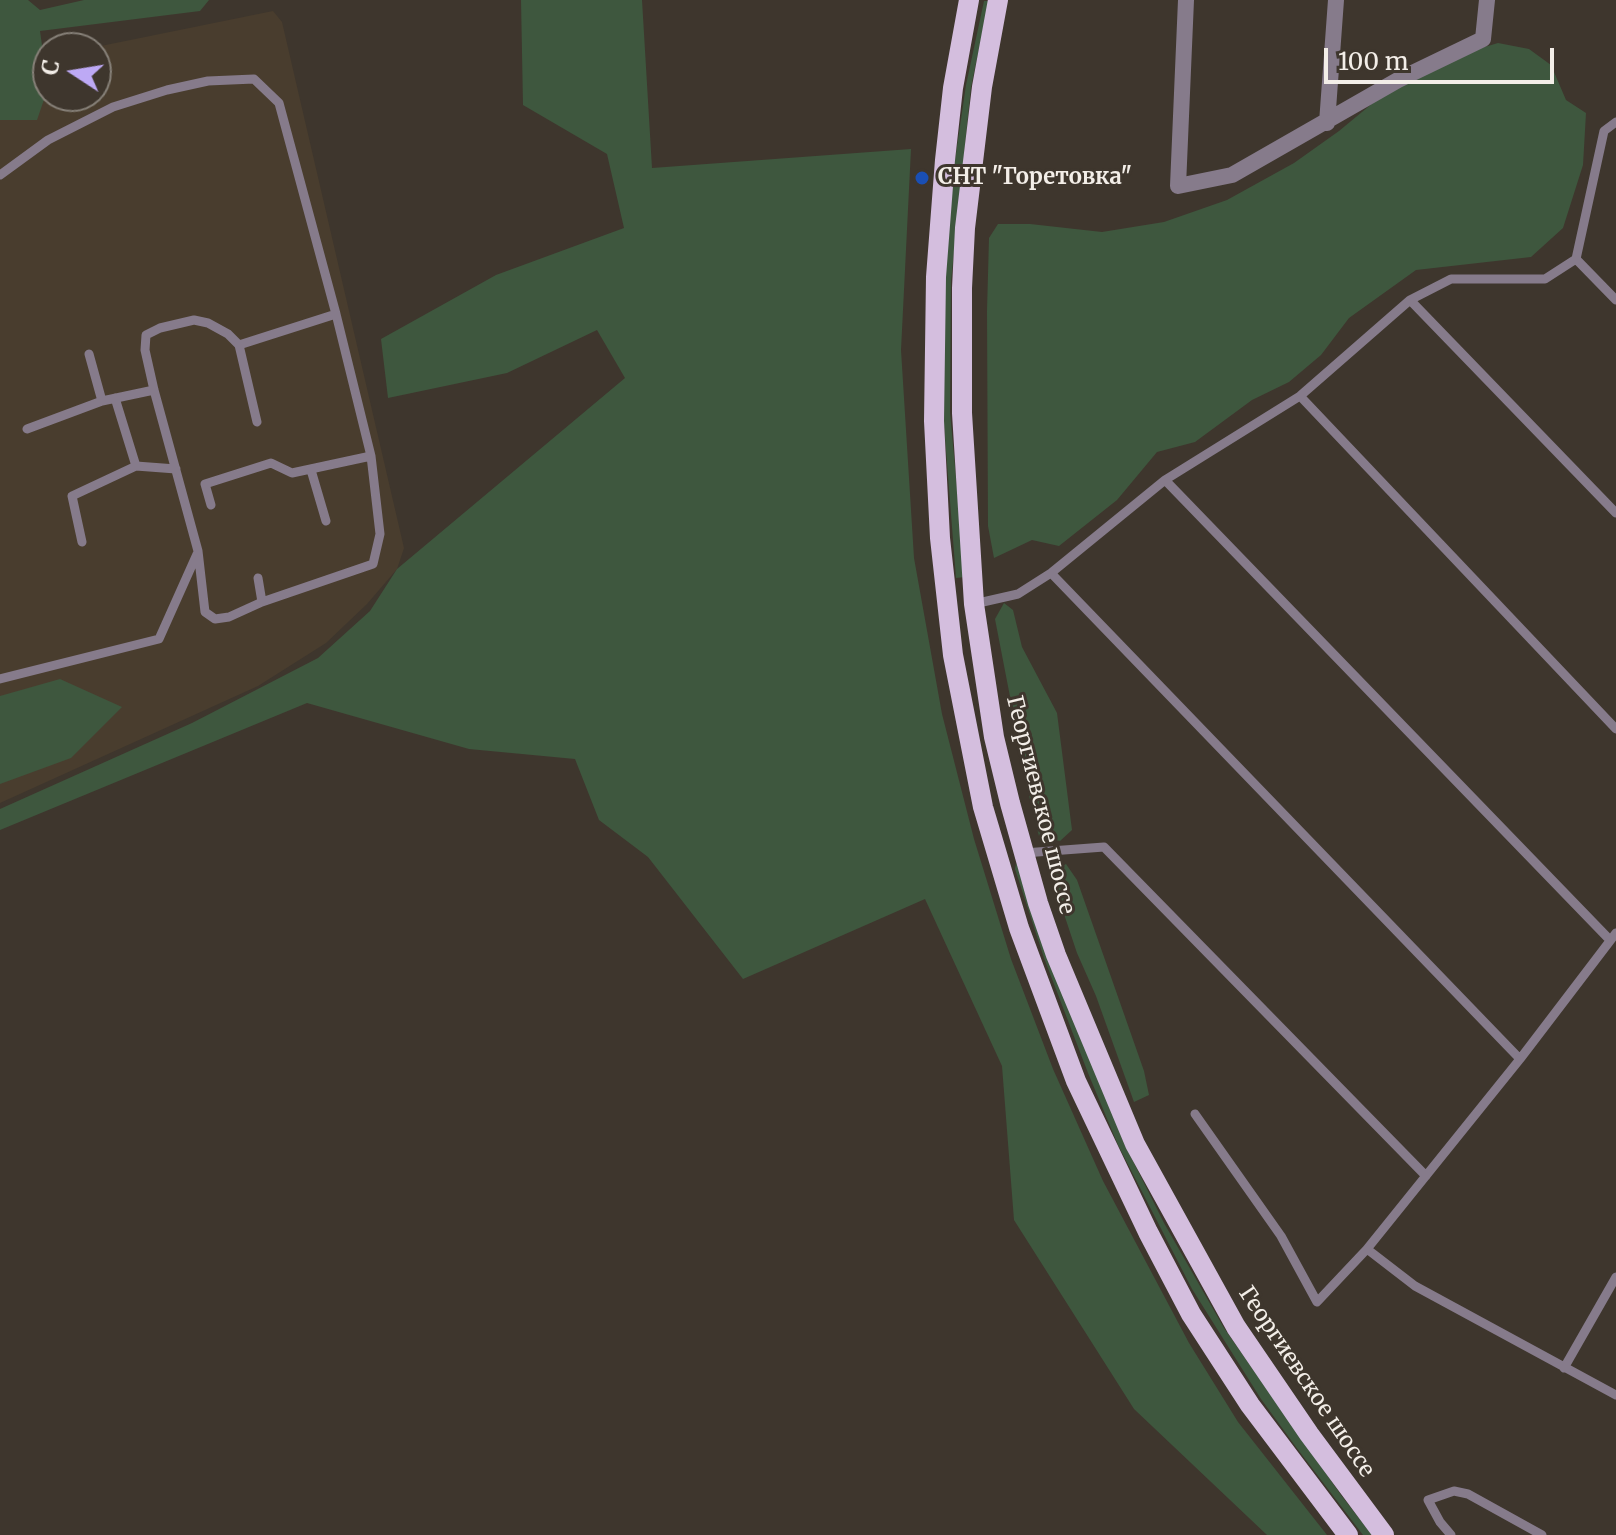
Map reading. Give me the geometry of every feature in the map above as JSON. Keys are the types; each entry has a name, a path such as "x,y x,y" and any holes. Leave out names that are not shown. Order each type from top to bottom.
{"main road":[{"path":"969,0 953,88 945,160 936,277 934,421 940,538 953,655 983,807 1019,928 1071,1068 1148,1232 1191,1314 1241,1392 1283,1453 1348,1535"},
{"name":"Георгиевское шоссе","path":"998,0 971,169 962,288 964,468 974,604 994,737 1024,853 1061,969 1135,1144 1206,1277 1243,1338 1384,1535"}],"street":[{"path":"1186,0 1178,186 1232,175 1398,80 1483,39 1487,0"},
{"path":"1327,123 1336,0"}],"lane":[{"path":"0,175 48,140 113,107 167,90 208,81 254,79 279,103 371,456 380,534 373,564 262,602 229,617 215,619 205,612 198,551 154,390 145,350 146,335 160,328 194,320 208,323 228,334 239,345 257,422"},
{"path":"974,604 1018,594 1051,573 1165,480 1300,396 1410,300 1451,279 1545,279 1576,259 1604,131 1616,122"},
{"path":"1576,259 1616,300"},
{"path":"1410,300 1616,513"},
{"path":"239,345 336,314"},
{"path":"89,354 102,401"},
{"path":"27,429 102,401 154,390"},
{"path":"1300,396 1616,729"},
{"path":"115,398 136,466"},
{"path":"211,505 205,484 271,463 292,473 371,456"},
{"path":"82,542 72,496 136,466 176,469"},
{"path":"311,470 326,521"},
{"path":"1165,480 1612,936 1520,1059 1426,1176 1367,1249 1317,1302 1281,1236 1195,1114"},
{"path":"0,679 159,639 198,551"},
{"path":"1051,573 1520,1059"},
{"path":"258,578 262,602"},
{"path":"1024,853 1104,847 1426,1176"},
{"path":"1367,1249 1415,1286 1616,1395"},
{"path":"1564,1368 1616,1277"},
{"path":"1451,1535 1428,1500 1454,1491 1468,1494 1542,1535"}],"shaded area":[{"path":"273,11 282,22 404,548 397,569 367,604 326,643 258,686 0,803 0,112 32,62 32,112 112,112 112,44"}],"green space":[{"path":"0,0 28,0 40,10 84,0 209,0 200,11 32,32 32,112 40,112 37,120 0,120"},
{"path":"521,0 642,0 652,168 911,149 901,350 914,558 942,714 974,839 1011,959 1053,1069 1103,1181 1189,1343 1238,1422 1327,1535 1267,1535 1134,1409 1014,1220 1002,1066 925,899 743,979 648,857 599,820 575,759 469,749 307,703 0,830 0,809 192,723 318,658 370,611 397,569 625,378 597,330 507,373 388,398 381,339 496,275 624,228 607,154 523,105"},
{"path":"984,1 989,1 971,87 951,281 950,412 965,577 956,578 943,412 944,280 955,160 966,85"},
{"path":"1498,43 1529,49 1551,65 1566,100 1586,113 1583,165 1563,228 1531,257 1416,270 1349,318 1321,355 1289,382 1252,400 1195,442 1157,452 1117,500 1059,546 1032,540 994,558 988,526 987,311 989,238 998,224 1030,224 1102,232 1164,222 1227,200 1294,163 1391,88 1461,54"},
{"path":"1004,603 1013,610 1022,647 1057,713 1072,830 1060,841 1039,836 1030,800 995,619"},
{"path":"60,679 122,707 71,758 0,784 0,696"},
{"path":"1016,863 1124,1143 1164,1223 1224,1328 1372,1535 1363,1535 1296,1447 1261,1399 1192,1289 1118,1145 1088,1073 1044,958 1015,869"},
{"path":"1066,864 1077,880 1144,1071 1149,1095 1134,1102 1055,887 1053,872"}],"place":[{"name":"СНТ \"Горетовка\"","path":"922,178"}]}
